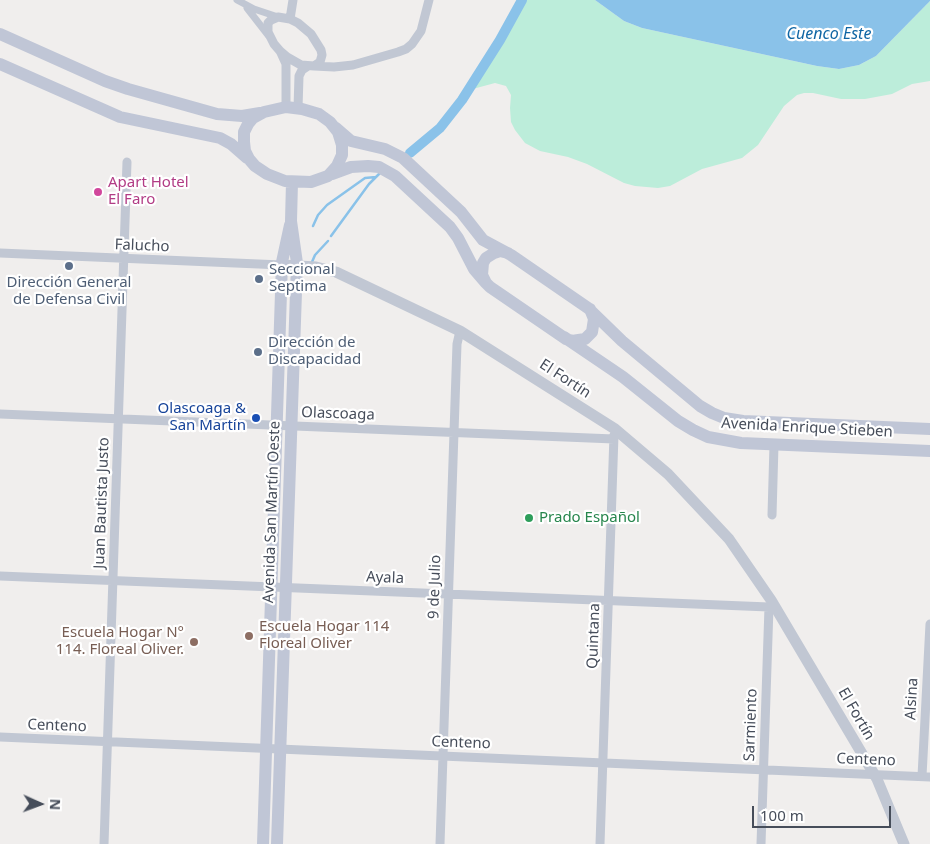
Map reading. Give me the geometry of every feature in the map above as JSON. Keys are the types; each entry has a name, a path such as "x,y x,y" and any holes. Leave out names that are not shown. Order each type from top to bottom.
{"main road":[{"path":"0,34 105,81 217,114 242,116 271,109 292,108 319,114 336,128 342,141 342,154 337,166 328,176 311,182 292,182 266,174 231,144 220,138 120,117 0,64"},
{"path":"252,163 245,151 244,132 250,121 260,113"},
{"name":"Avenida Enrique Stieben","path":"336,128 351,141 395,153 407,161 461,212 483,240 511,255 588,308 622,342 700,406 724,418 743,421 930,429"},
{"name":"Avenida Enrique Stieben","path":"328,176 350,167 373,166 390,173 452,230 474,269 486,283 623,376 678,421 708,437 725,442 930,451"},
{"path":"409,189 422,175"},
{"name":"Avenida San Martín Oeste","path":"277,844 297,266 296,247 291,221 292,182"},
{"name":"Avenida San Martín Oeste","path":"262,844 282,265 291,221"},
{"path":"486,283 481,272 486,258 497,252 506,252 511,255"},
{"path":"564,337 576,341 585,339 590,334 594,326 594,319 588,308"}],"street":[{"path":"290,19 293,0"},
{"path":"280,51 294,62 311,66 334,67 353,65 398,52 406,48 417,38 421,31 429,0"},
{"path":"240,2 278,18"},
{"path":"240,2 257,19 280,51 286,64 292,108"},
{"path":"270,38 268,23 274,18 290,19 311,34 319,45 322,59 317,64 302,70 292,108"},
{"name":"Juan Bautista Justo","path":"104,844 127,162"},
{"name":"Falucho","path":"0,253 282,265"},
{"name":"El Fortín","path":"282,265 321,267 336,272 460,331 614,434 668,474 733,544 772,605 874,774 904,844"},
{"name":"9 de Julio","path":"440,844 454,433 460,331"},
{"name":"Olascoaga","path":"0,414 454,433 614,434"},
{"name":"Quintana","path":"600,844 614,434"},
{"path":"772,515 774,445"},
{"name":"Ayala","path":"0,576 772,605"},
{"name":"Sarmiento","path":"761,844 772,605"},
{"name":"Alsina","path":"926,776 930,624"},
{"name":"Centeno","path":"0,737 926,776"}],"green space":[{"path":"522,0 595,0 624,21 642,28 817,66 839,69 859,65 876,56 930,1 930,81 912,84 892,94 865,99 841,99 813,93 797,95 784,106 758,145 742,158 702,169 670,186 658,188 635,186 624,183 587,164 568,157 540,151 525,143 511,122 511,95 506,86 495,83 469,90 504,34"}],"water":[{"name":"Cuenco Este","path":"595,0 930,1 876,56 859,65 839,69 817,66 642,28 624,21"}],"waterway":[{"path":"410,153 440,128 462,100 500,40 522,0"},
{"path":"331,236 369,184 380,173"},
{"path":"313,226 318,215 327,205 365,178 376,177"},
{"path":"312,262 315,255 328,241"}],"place":[{"name":"Apart Hotel El Faro","path":"98,192"},
{"name":"Dirección General de Defensa Civil","path":"69,266"},
{"name":"Seccional Septima","path":"259,279"},
{"name":"Dirección de Discapacidad","path":"258,352"},
{"name":"Olascoaga & San Martín","path":"256,418"},
{"name":"Prado Español","path":"529,518"},
{"name":"Escuela Hogar 114 Floreal Oliver","path":"249,636"},
{"name":"Escuela Hogar N° 114. Floreal Oliver.","path":"194,642"}]}
